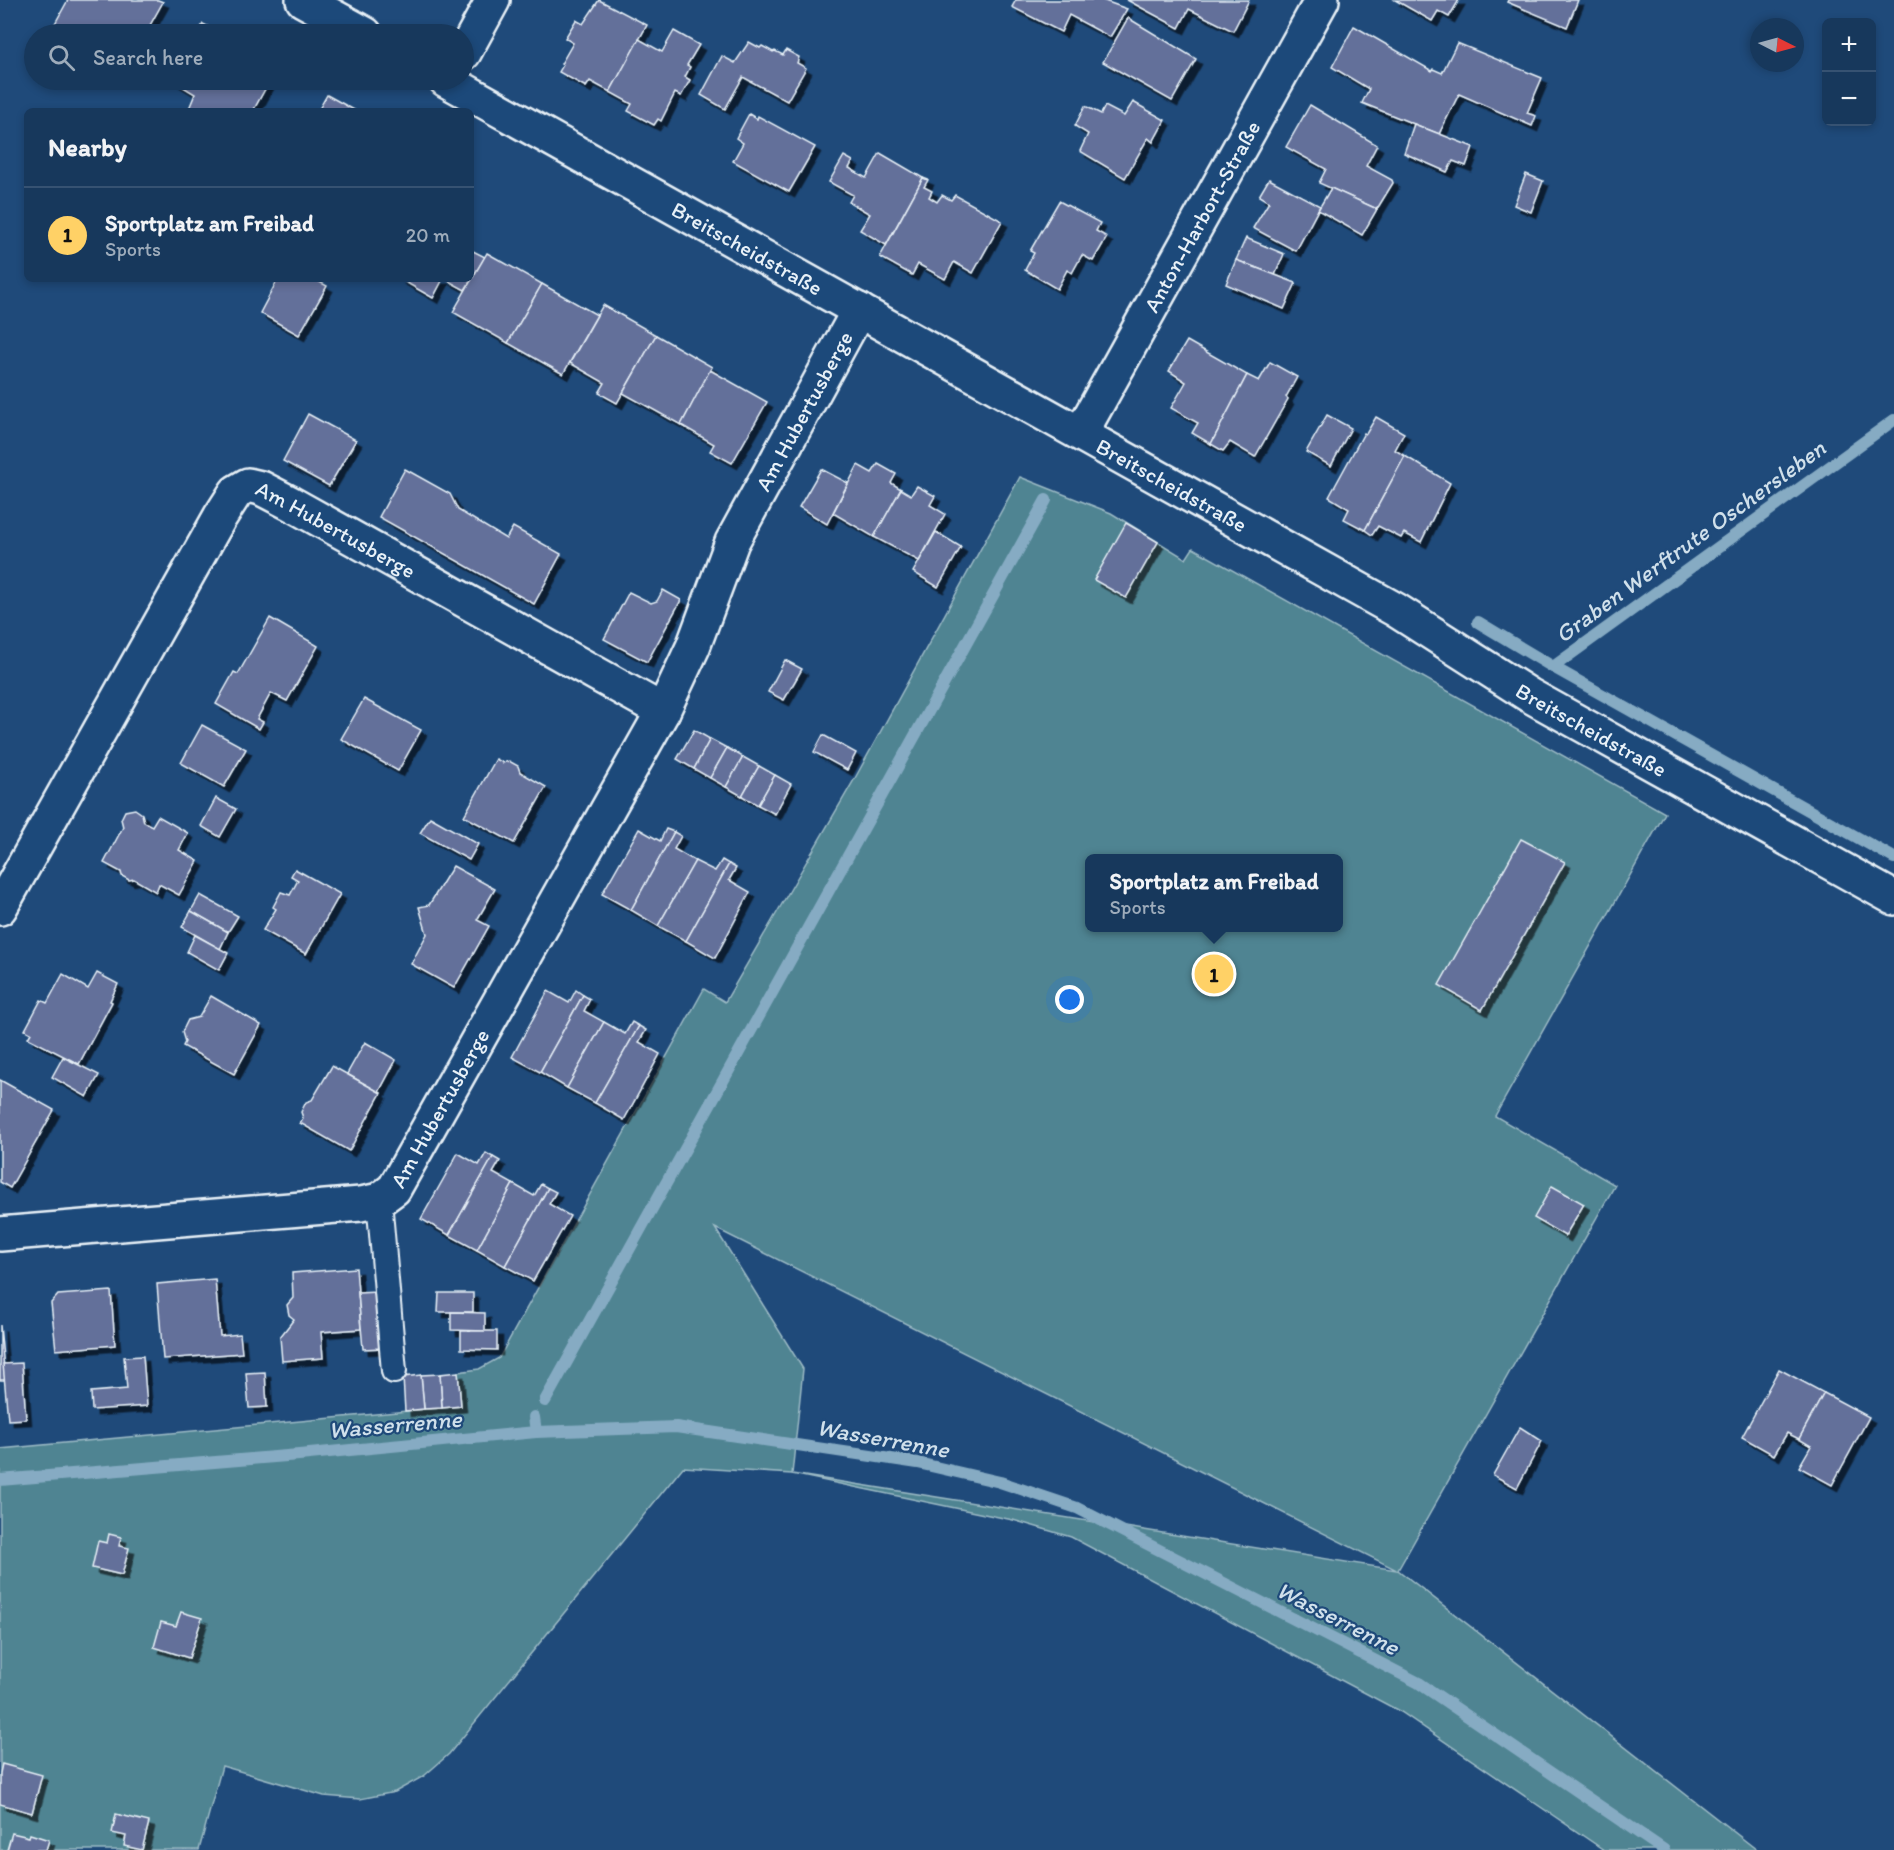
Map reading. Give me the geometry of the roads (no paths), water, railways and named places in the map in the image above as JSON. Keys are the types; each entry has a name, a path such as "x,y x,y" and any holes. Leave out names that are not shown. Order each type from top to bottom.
{"street":[{"path":"303,0 347,24"},
{"path":"474,35 494,0"},
{"name":"Anton-Harbort-Straße","path":"1080,433 1322,0"},
{"name":"Breitscheidstraße","path":"474,86 859,310 1396,610 1529,695 1894,898"},
{"name":"Am Hubertusberge","path":"0,1234 361,1204 380,1200 394,1189 663,711 693,646 732,542 859,310"},
{"name":"Am Hubertusberge","path":"0,908 220,517 237,492 248,485 261,488 290,503 663,711"}],"lane":[{"path":"380,1200 394,1371"}],"waterway":[{"name":"Graben Werftrute Oschersleben","path":"1478,622 1553,667 1894,420"},
{"path":"545,1401 1046,500"},
{"path":"1553,667 1894,858"},
{"path":"534,1417 536,1432"},
{"name":"Wasserrenne","path":"0,1480 536,1432 676,1427 918,1463 1000,1482 1077,1508 1419,1683 1664,1850"}],"place":[{"name":"Sportplatz am Freibad","path":"1214,974"}]}
